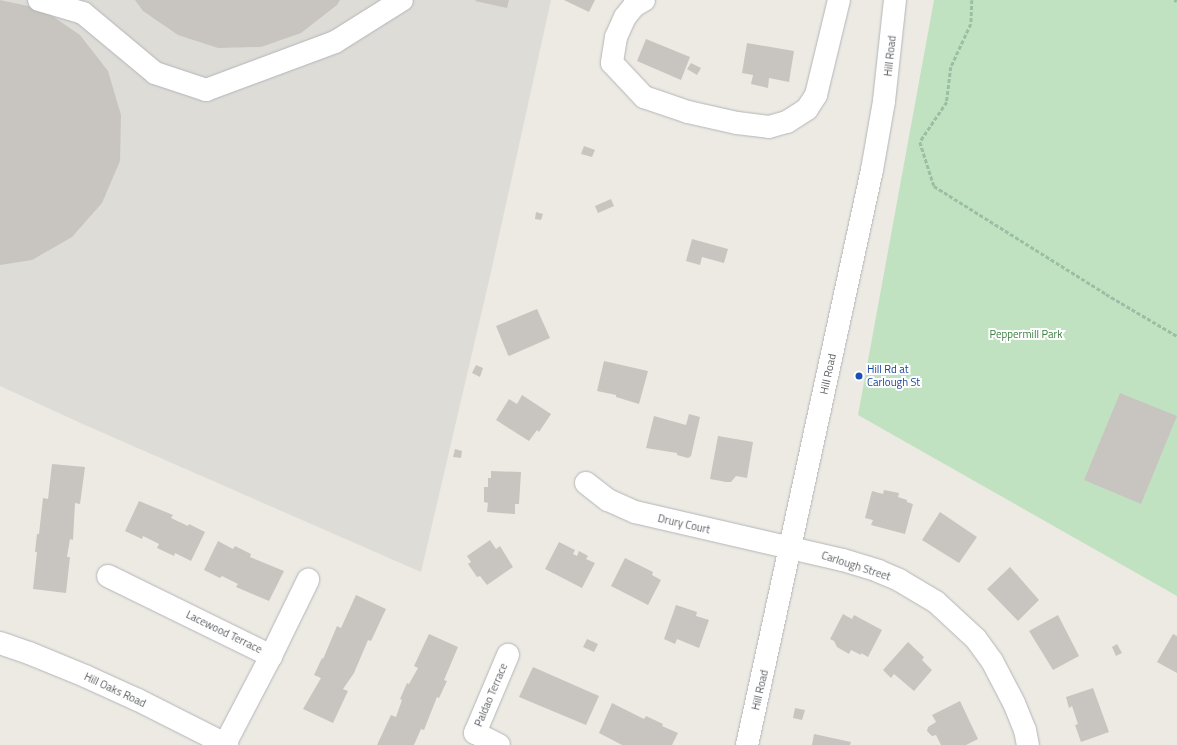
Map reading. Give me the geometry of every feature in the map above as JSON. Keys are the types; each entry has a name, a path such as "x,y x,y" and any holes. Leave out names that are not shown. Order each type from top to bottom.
{"street":[{"path":"39,0 82,14 155,73 206,90 335,42 402,0"},
{"path":"644,0 634,6 625,17 616,37 612,63 644,97 688,112 737,123 770,126 787,122 807,110 816,95 839,0"},
{"name":"Hill Road","path":"747,745 872,170 885,94 896,0"},
{"name":"Drury Court","path":"586,483 608,500 635,512 790,547"},
{"name":"Carlough Street","path":"790,547 878,570 899,580 936,602 976,639 992,661 1014,703 1025,730 1028,745"},
{"name":"Lacewood Terrace","path":"108,576 271,656 226,744"},
{"path":"271,656 308,580"},
{"name":"Hill Oaks Road","path":"0,644 29,653 84,676 226,744"},
{"name":"Paldao Terrace","path":"498,745 472,739 508,655"}],"path":[{"path":"972,0 971,24 951,67 947,102 920,142 934,186 1106,294 1177,336"}],"shaded area":[{"path":"0,0 551,0 491,272 421,572 85,425 0,386"}],"green space":[{"name":"Peppermill Park","path":"934,0 1177,0 1177,596 858,415"}],"building":[{"path":"0,0 42,9 80,35 108,71 121,115 120,161 102,203 72,237 32,260 0,265"},
{"path":"135,0 340,0 337,5 301,33 261,47 218,48 178,35 143,11"},
{"path":"509,0 507,8 475,1"},
{"path":"564,0 595,0 589,12"},
{"path":"646,39 690,57 681,80 637,61"},
{"path":"747,43 794,51 789,82 769,78 768,88 751,84 753,75 742,73"},
{"path":"691,63 701,68 697,75 687,69"},
{"path":"584,146 595,150 592,157 581,154"},
{"path":"611,199 614,206 598,213 595,206"},
{"path":"536,212 543,214 541,220 535,219"},
{"path":"692,239 728,249 724,263 702,257 700,265 686,261"},
{"path":"537,309 550,338 509,356 496,326"},
{"path":"604,361 648,371 639,404 616,397 616,395 597,391"},
{"path":"476,365 483,368 480,377 472,373"},
{"path":"1120,393 1177,416 1141,504 1084,480"},
{"path":"522,395 551,414 539,432 537,430 529,441 496,420 509,399 517,404"},
{"path":"689,414 700,417 691,456 688,458 677,455 677,453 646,448 654,416 686,425"},
{"path":"718,436 753,442 747,478 736,476 731,482 710,479"},
{"path":"455,449 462,451 461,458 453,457"},
{"path":"52,464 85,467 80,504 75,503 73,540 70,539 67,557 70,557 66,593 33,589 37,552 35,552 37,534 39,534 43,498 48,499"},
{"path":"491,471 521,472 519,504 515,504 515,514 487,512 488,503 484,502 484,487 488,487 488,478 491,478"},
{"path":"884,490 899,493 898,497 913,504 905,534 871,525 873,520 865,518 872,491 883,494"},
{"path":"139,501 173,515 171,518 188,526 189,524 205,532 191,561 175,553 174,556 157,548 159,544 143,536 142,539 125,531"},
{"path":"940,512 977,537 959,563 922,540"},
{"path":"490,540 496,549 500,546 513,567 487,585 480,576 477,577 468,564 471,562 467,556"},
{"path":"218,541 233,549 235,546 251,554 250,557 284,571 269,601 236,587 238,584 222,576 220,578 204,570"},
{"path":"559,542 575,550 573,554 577,556 579,551 588,556 586,559 595,563 582,588 545,569"},
{"path":"625,558 653,572 652,575 661,580 648,605 611,586"},
{"path":"1010,567 1039,600 1018,621 987,589"},
{"path":"356,595 386,609 371,641 368,640 354,673 343,689 348,691 333,723 303,709 321,678 314,675 322,658 323,659 337,626 341,628"},
{"path":"676,605 697,612 696,616 709,620 699,648 677,639 675,644 664,639"},
{"path":"843,614 852,619 854,615 882,630 868,657 851,650 849,654 837,647 834,641 830,639"},
{"path":"1058,615 1079,656 1053,670 1029,631"},
{"path":"429,634 458,647 444,680 447,681 439,698 437,697 424,730 421,729 414,745 377,745 391,715 396,717 402,700 400,699 407,683 409,684 418,668 414,666"},
{"path":"1173,634 1177,636 1177,673 1157,662"},
{"path":"587,639 598,644 594,652 583,647"},
{"path":"908,642 924,657 922,660 932,670 914,691 894,674 891,678 883,670"},
{"path":"1117,644 1122,653 1116,656 1112,647"},
{"path":"533,667 599,696 586,725 519,697"},
{"path":"1093,688 1109,732 1081,742 1075,725 1078,724 1072,706 1069,708 1066,697"},
{"path":"960,701 978,739 966,745 941,745 936,735 932,736 927,731 928,727 936,722 932,715"},
{"path":"612,703 644,719 646,716 663,724 662,726 678,733 672,745 622,745 599,733"},
{"path":"795,708 805,710 802,720 793,718"},
{"path":"814,734 851,742 850,745 812,745"}],"place":[{"name":"Hill Rd at Carlough St","path":"859,376"}]}
